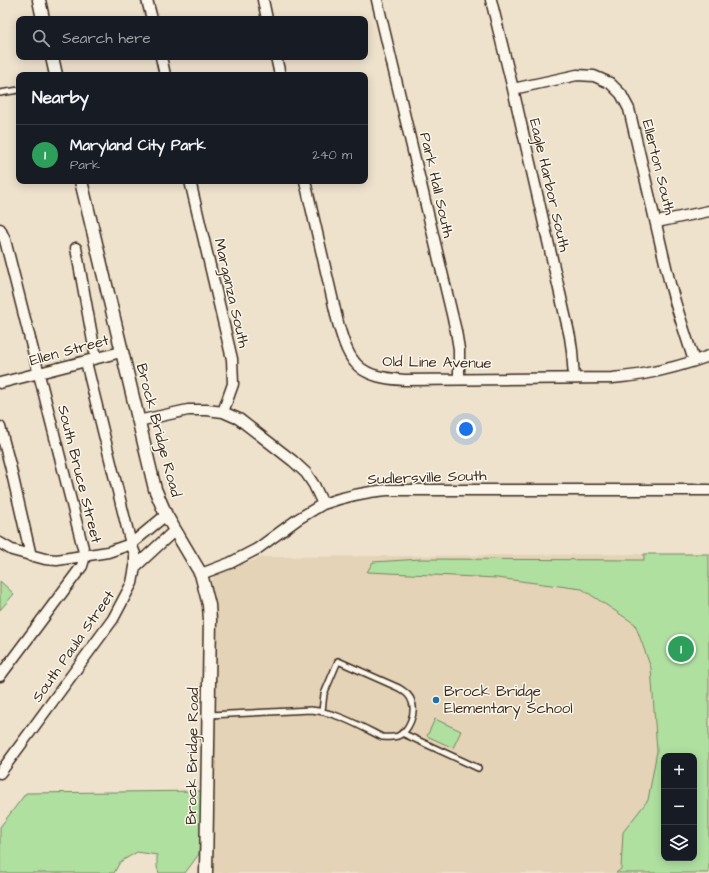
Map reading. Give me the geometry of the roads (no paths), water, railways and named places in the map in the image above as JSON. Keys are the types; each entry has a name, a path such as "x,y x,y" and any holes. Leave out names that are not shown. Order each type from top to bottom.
{"street":[{"path":"39,0 42,16"},
{"path":"147,0 151,16"},
{"path":"263,0 267,16"},
{"name":"Park Hall South","path":"378,0 456,331 459,349 459,379"},
{"name":"Eagle Harbor South","path":"491,0 570,337 574,378"},
{"path":"53,60 55,72"},
{"path":"162,60 164,72"},
{"path":"277,60 279,72"},
{"name":"Ellerton South","path":"513,89 577,74 594,76 610,83 621,94 629,109 657,222 670,284 694,361"},
{"name":"Brock Bridge Road","path":"82,184 154,490 166,515 201,574 209,605 206,873"},
{"name":"Marganza South","path":"191,184 232,359 233,384 224,412"},
{"name":"Old Line Avenue","path":"306,184 344,343 351,358 362,370 374,376 387,379 405,380 612,378 641,375 709,356"},
{"path":"657,222 709,211"},
{"name":"South Bruce Street","path":"0,229 5,240 85,556 82,566 0,676"},
{"path":"76,248 96,358"},
{"name":"Ellen Street","path":"0,383 121,352"},
{"name":"South Paula Street","path":"0,773 113,619 132,583 135,567 135,554 131,544 86,362"},
{"path":"138,421 188,410 224,412 239,419 306,473 323,504"},
{"path":"0,427 31,556"},
{"name":"Sudlersville South","path":"201,574 230,563 257,549 298,519 323,504 368,492 387,490 709,490"},
{"path":"0,543 12,550 45,559 57,560 85,556 108,552 131,544 166,515"},
{"path":"135,567 175,530"}],"lane":[{"path":"0,93 16,90"},
{"path":"208,715 311,710 322,711 333,714 382,737 391,737 399,736 409,725 413,710 413,703 406,692 399,688 338,661 324,694 322,711"},
{"path":"402,733 478,768"}],"place":[{"name":"Maryland City Park","path":"681,649"},
{"name":"Brock Bridge Elementary School","path":"436,700"}]}
